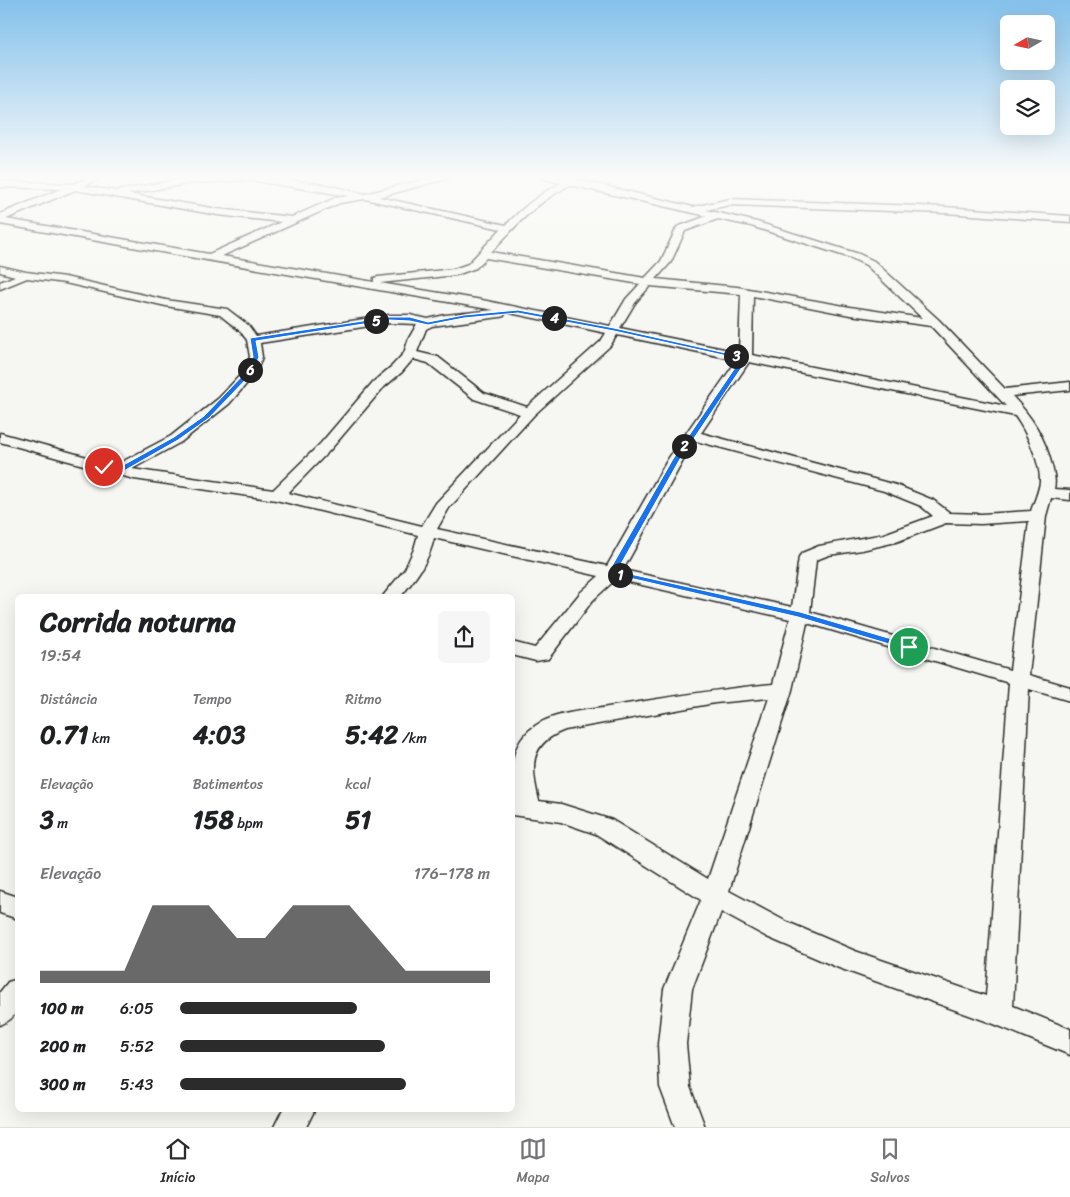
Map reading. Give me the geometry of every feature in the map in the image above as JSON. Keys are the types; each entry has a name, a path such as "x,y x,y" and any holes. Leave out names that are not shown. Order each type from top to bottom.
{"street":[{"path":"55,229 368,283 614,330 745,358 1020,412"},
{"path":"212,256 272,229"},
{"path":"368,283 394,277 464,270 472,266 507,229"},
{"path":"394,594 413,570 423,548 427,531 442,506 529,412 600,348 614,330 618,318 630,301 666,262 683,229"},
{"path":"768,229 870,263 935,322 1020,412 1032,429 1041,450 1048,481 1038,516 1019,679 999,1013"},
{"path":"483,254 648,282 747,292 850,311 935,322"},
{"path":"0,269 26,275 66,280 166,302 223,312 232,316 244,328 252,340 256,357 249,373 224,401 176,439 119,470"},
{"path":"0,286 26,275"},
{"path":"515,649 536,655 541,654 587,596 612,573 676,459 745,358 747,292"},
{"path":"277,495 326,446 378,386 410,354 415,338 422,327 428,323 464,316 518,312"},
{"path":"252,340 389,319 410,319 428,323"},
{"path":"410,354 433,360 479,396 529,412"},
{"path":"1002,393 1070,386"},
{"path":"692,435 890,488 927,503 946,518"},
{"path":"0,437 119,470 277,495 427,531 800,615 1070,694"},
{"path":"1044,493 1070,495"},
{"path":"690,1127 675,1087 672,1044 678,989 715,896 782,690 800,615 808,557 812,554 890,538 935,520 946,518 981,519 1038,516"},
{"path":"782,690 715,696 561,723 540,732 525,750 521,773 521,807 561,813 604,827 715,896 776,929 848,960 999,1013 1070,1042"},
{"path":"0,902 15,907"},
{"path":"0,1012 15,994"},
{"path":"289,1127 298,1112"}],"route":[{"path":"104,467 119,470 176,439 206,417 224,401 249,373 256,357 252,340 389,319 410,319 428,323 464,316 518,312 745,358 710,406 676,459 612,573 800,615 909,647"}]}
